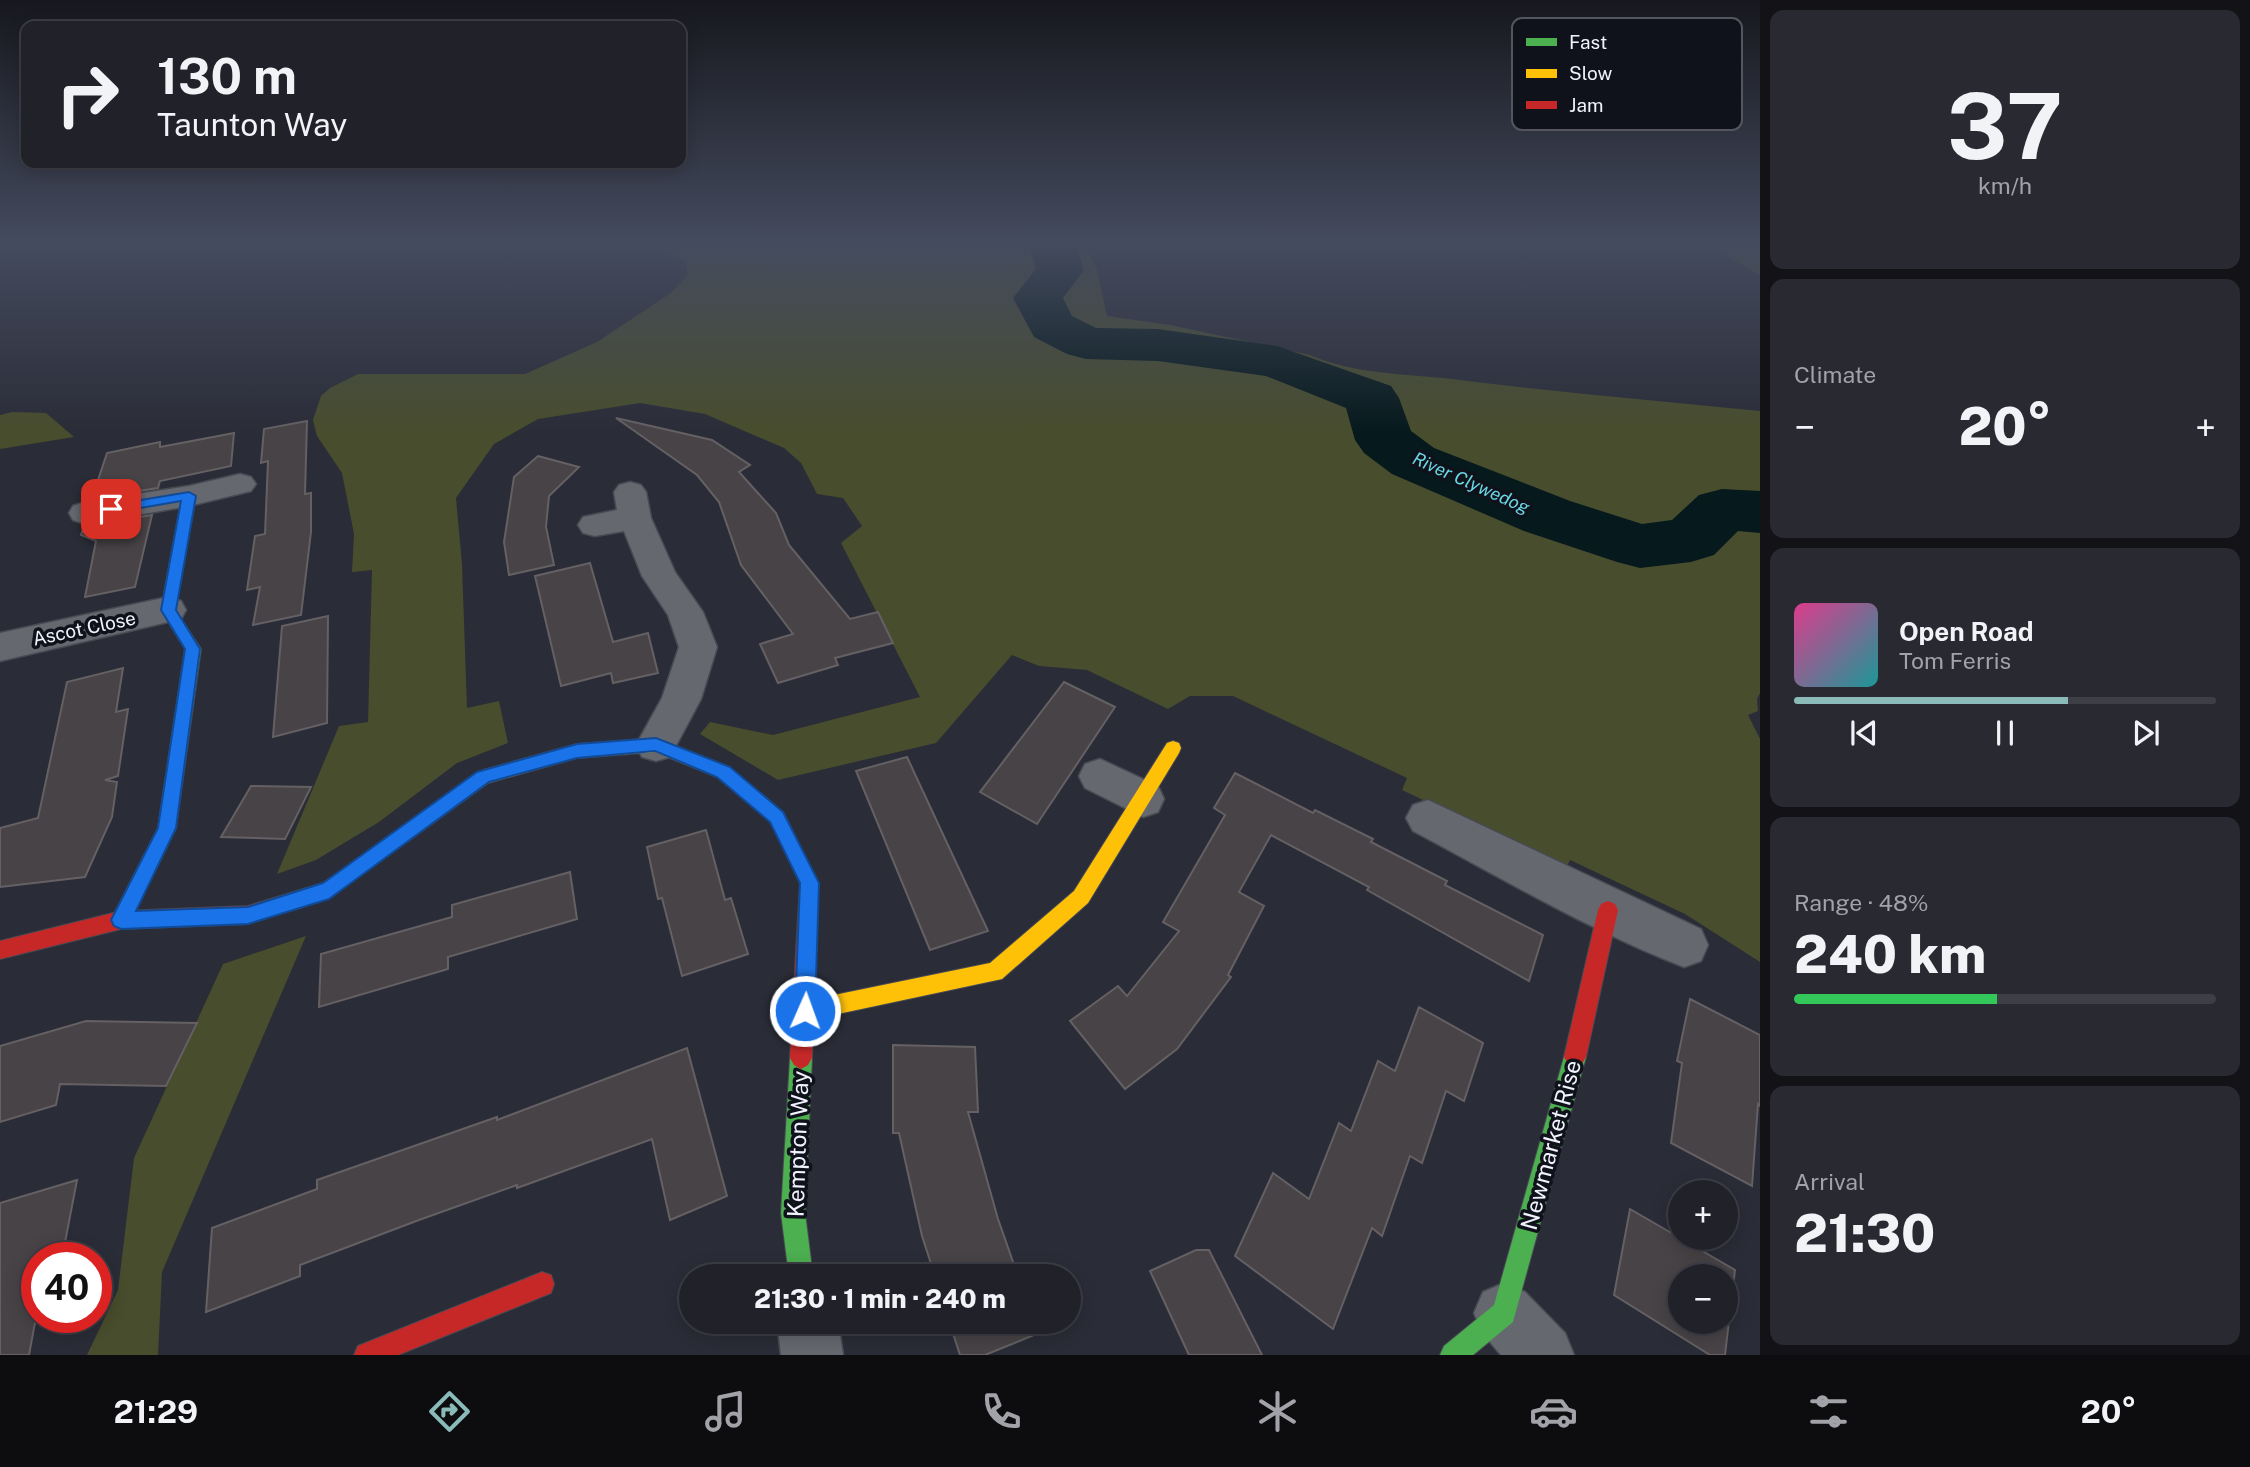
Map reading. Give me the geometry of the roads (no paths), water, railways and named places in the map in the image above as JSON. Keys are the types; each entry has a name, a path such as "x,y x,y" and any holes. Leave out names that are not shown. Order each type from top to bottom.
{"street":[{"path":"85,513 189,496 240,484"},
{"path":"121,920 167,828 192,649 168,610 189,496"},
{"path":"595,525 632,505 659,576 685,611 698,647 681,699 656,745"},
{"name":"Ascot Close","path":"0,647 168,610"},
{"name":"Kempton Way","path":"0,950 121,920 248,915 329,890 483,777 577,751 656,745 723,772 777,817 810,883 793,1213 799,1264"},
{"path":"805,1011 995,972 1081,897 1173,748"},
{"path":"1100,776 1143,799"},
{"path":"1428,818 1608,910 1684,945"},
{"name":"Newmarket Rise","path":"1453,1355 1524,1334 1571,1077 1608,910"},
{"path":"378,1353 542,1284"},
{"path":"809,1334 811,1355"}],"waterway":[{"name":"River Clywedog","path":"1043,307 1052,326 1086,343 1158,345 1277,362 1371,398 1385,440 1413,461 1547,516 1640,546 1691,540 1722,509 1760,512"}]}
